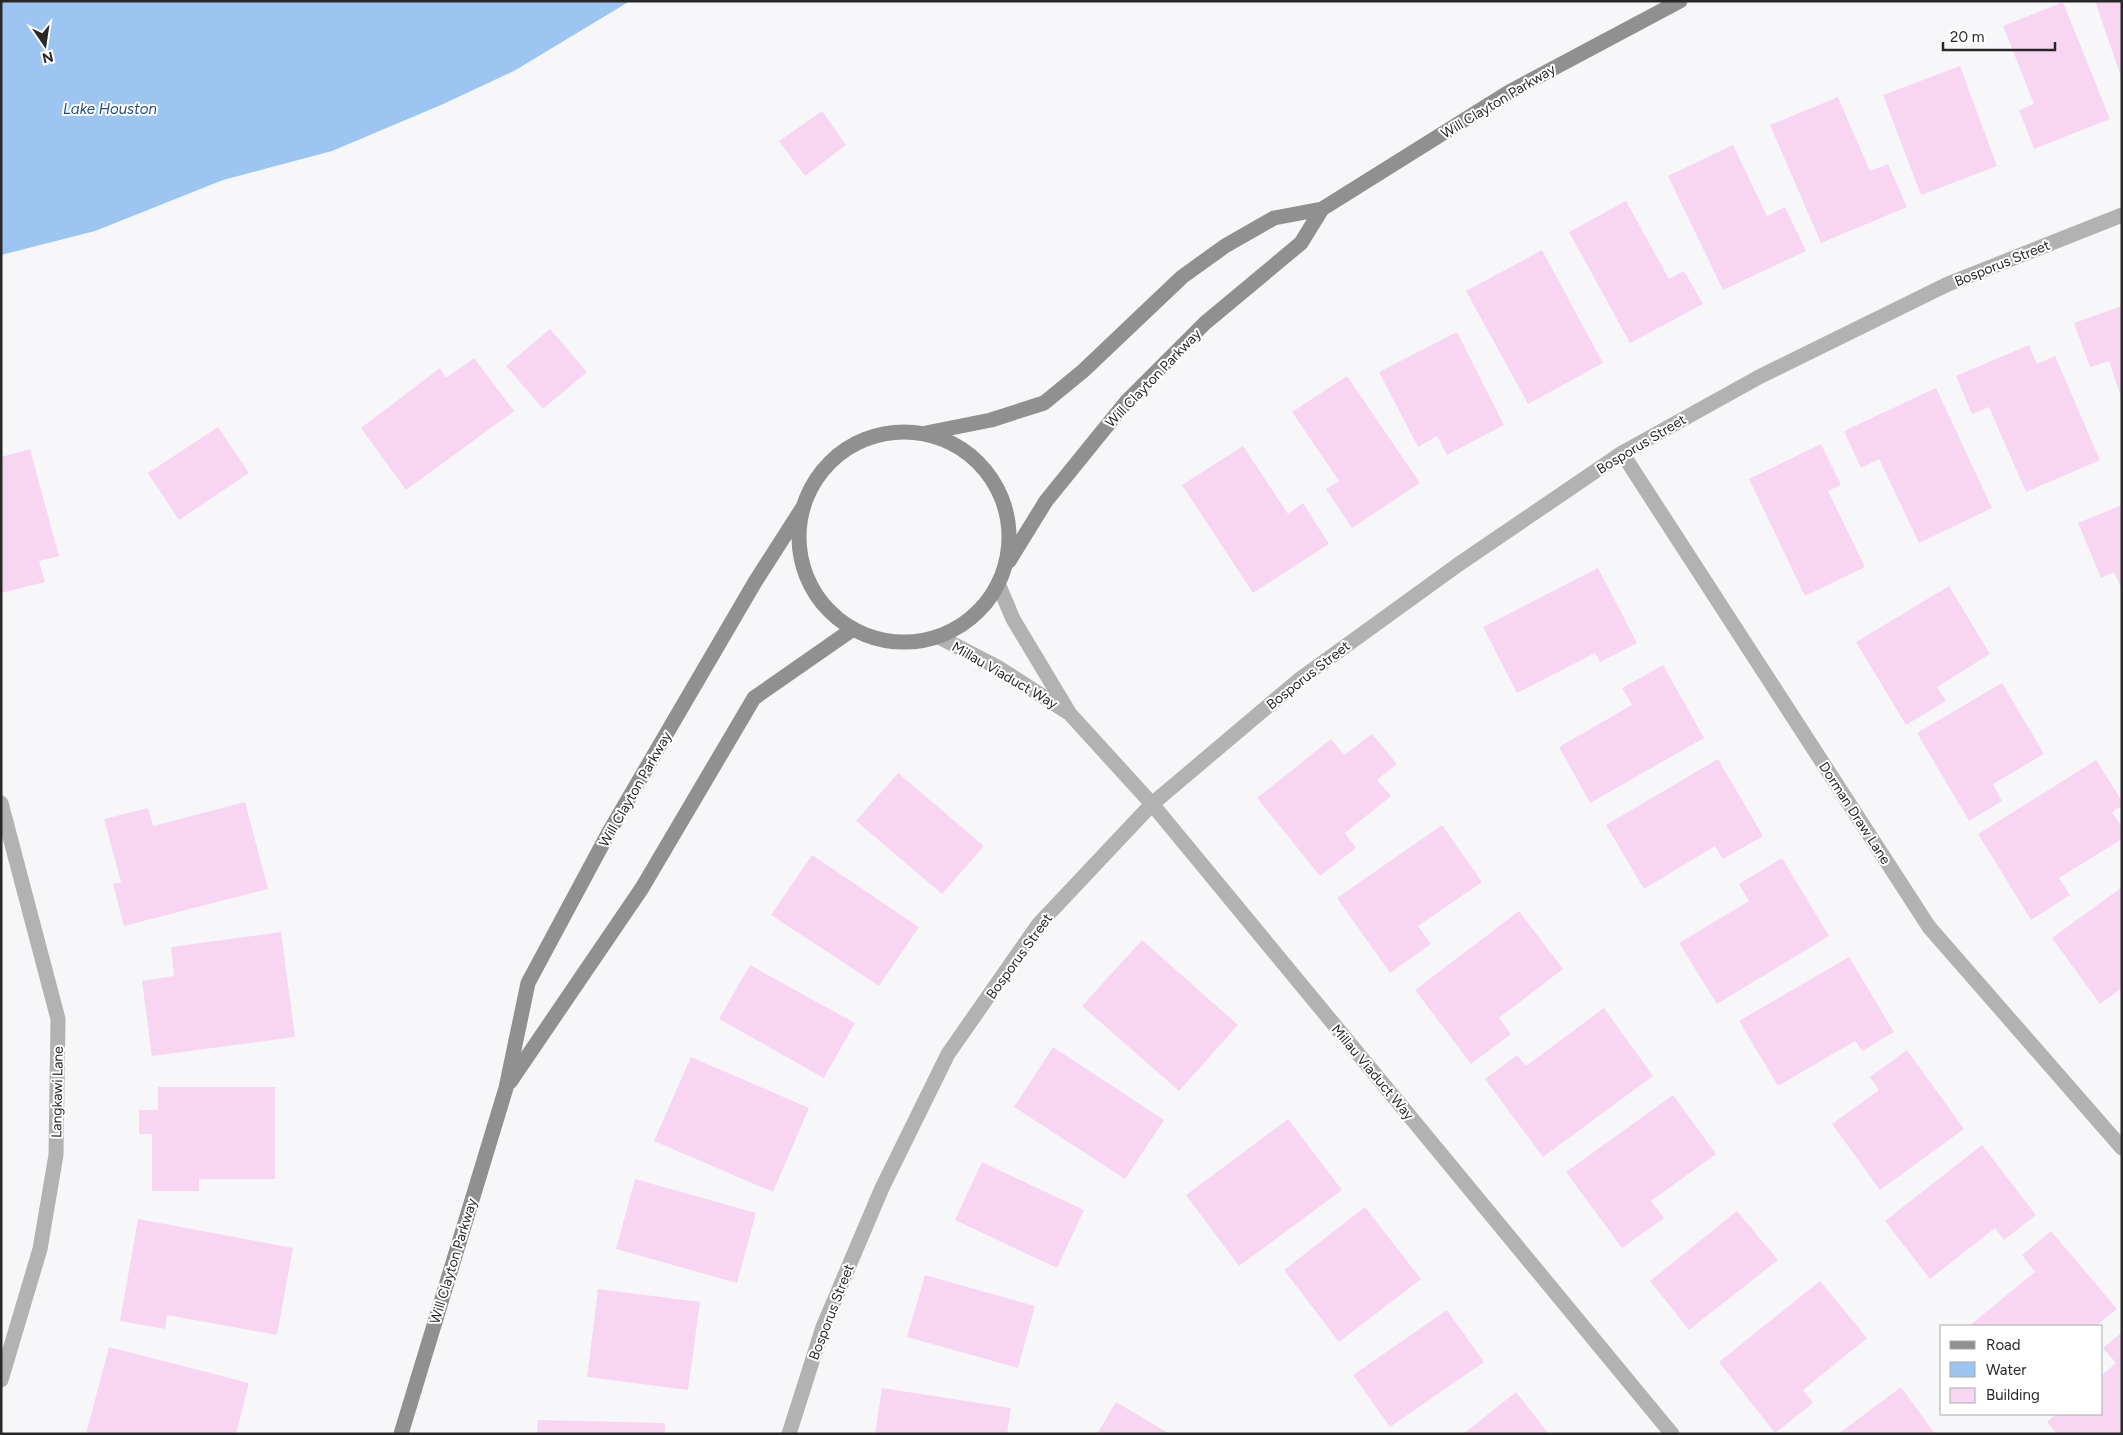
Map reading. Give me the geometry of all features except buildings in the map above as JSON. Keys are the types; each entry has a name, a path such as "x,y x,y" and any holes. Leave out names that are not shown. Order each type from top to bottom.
{"street":[{"name":"Will Clayton Parkway","path":"926,433 991,420 1044,403 1083,372 1182,277 1225,246 1274,218 1322,209 1508,92 1680,1"},
{"name":"Will Clayton Parkway","path":"1006,567 1046,501 1082,454 1127,401 1205,324 1301,243 1322,209"},
{"name":"Bosporus Street","path":"789,1434 823,1327 882,1188 948,1054 1038,926 1152,804 1300,679 1459,564 1622,453 1759,377 1948,284 2122,215"},
{"path":"904,432 926,433 950,443 971,456 994,482 1006,509 1010,538 1006,567 1000,588 970,620 939,637 905,643 870,637 853,629 817,598 803,570 798,538 803,507 816,478 837,455 869,438 904,432"},
{"name":"Dorman Draw Lane","path":"1622,453 1929,926 2122,1148"},
{"name":"Will Clayton Parkway","path":"401,1434 506,1088 528,983 609,832 754,582 803,507"},
{"name":"Millau Viaduct Way","path":"1000,588 1014,618 1070,714 1152,804 1672,1434"},
{"name":"Will Clayton Parkway","path":"506,1088 642,888 754,698 853,629"},
{"name":"Millau Viaduct Way","path":"939,637 999,668 1070,714"},
{"name":"Langkawi Lane","path":"1,803 58,1019 56,1155 40,1249 1,1380"}],"water":[{"name":"Lake Houston","path":"1,1 630,1 514,71 441,105 332,151 223,180 95,231 1,255"}]}
